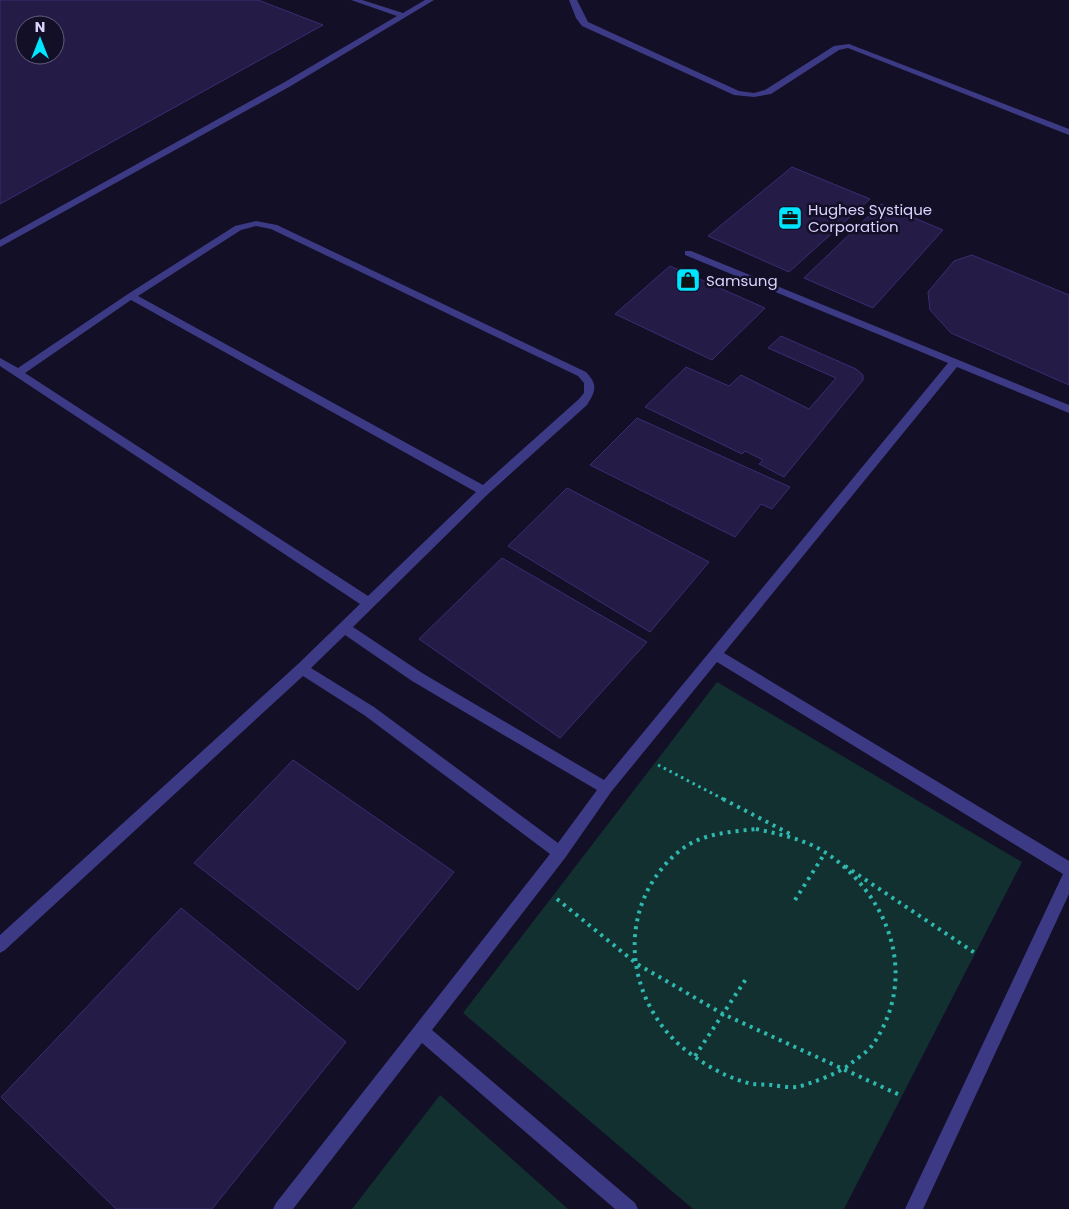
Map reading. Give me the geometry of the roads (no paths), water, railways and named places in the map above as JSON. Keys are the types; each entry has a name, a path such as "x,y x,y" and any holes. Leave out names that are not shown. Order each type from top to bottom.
{"street":[{"path":"355,0 404,16"},
{"path":"0,244 286,85 430,0"},
{"path":"573,0 580,18 589,27 737,93 754,95 768,92 837,48 849,46 1069,132"},
{"path":"0,945 302,669 484,491 583,402 589,393 589,382 582,374 274,227 258,222 247,223 238,228 131,296 19,372"},
{"path":"688,254 1069,409"},
{"path":"131,296 484,491"},
{"path":"0,361 370,604"},
{"path":"282,1209 560,853 606,788 717,655 955,362"},
{"path":"344,628 417,677 606,788"},
{"path":"717,655 1069,869"},
{"path":"302,669 369,712 560,853"},
{"path":"914,1209 1069,878"},
{"path":"421,1032 629,1209"}],"place":[{"name":"Hughes Systique Corporation","path":"790,218"},
{"name":"Samsung","path":"688,280"}]}
